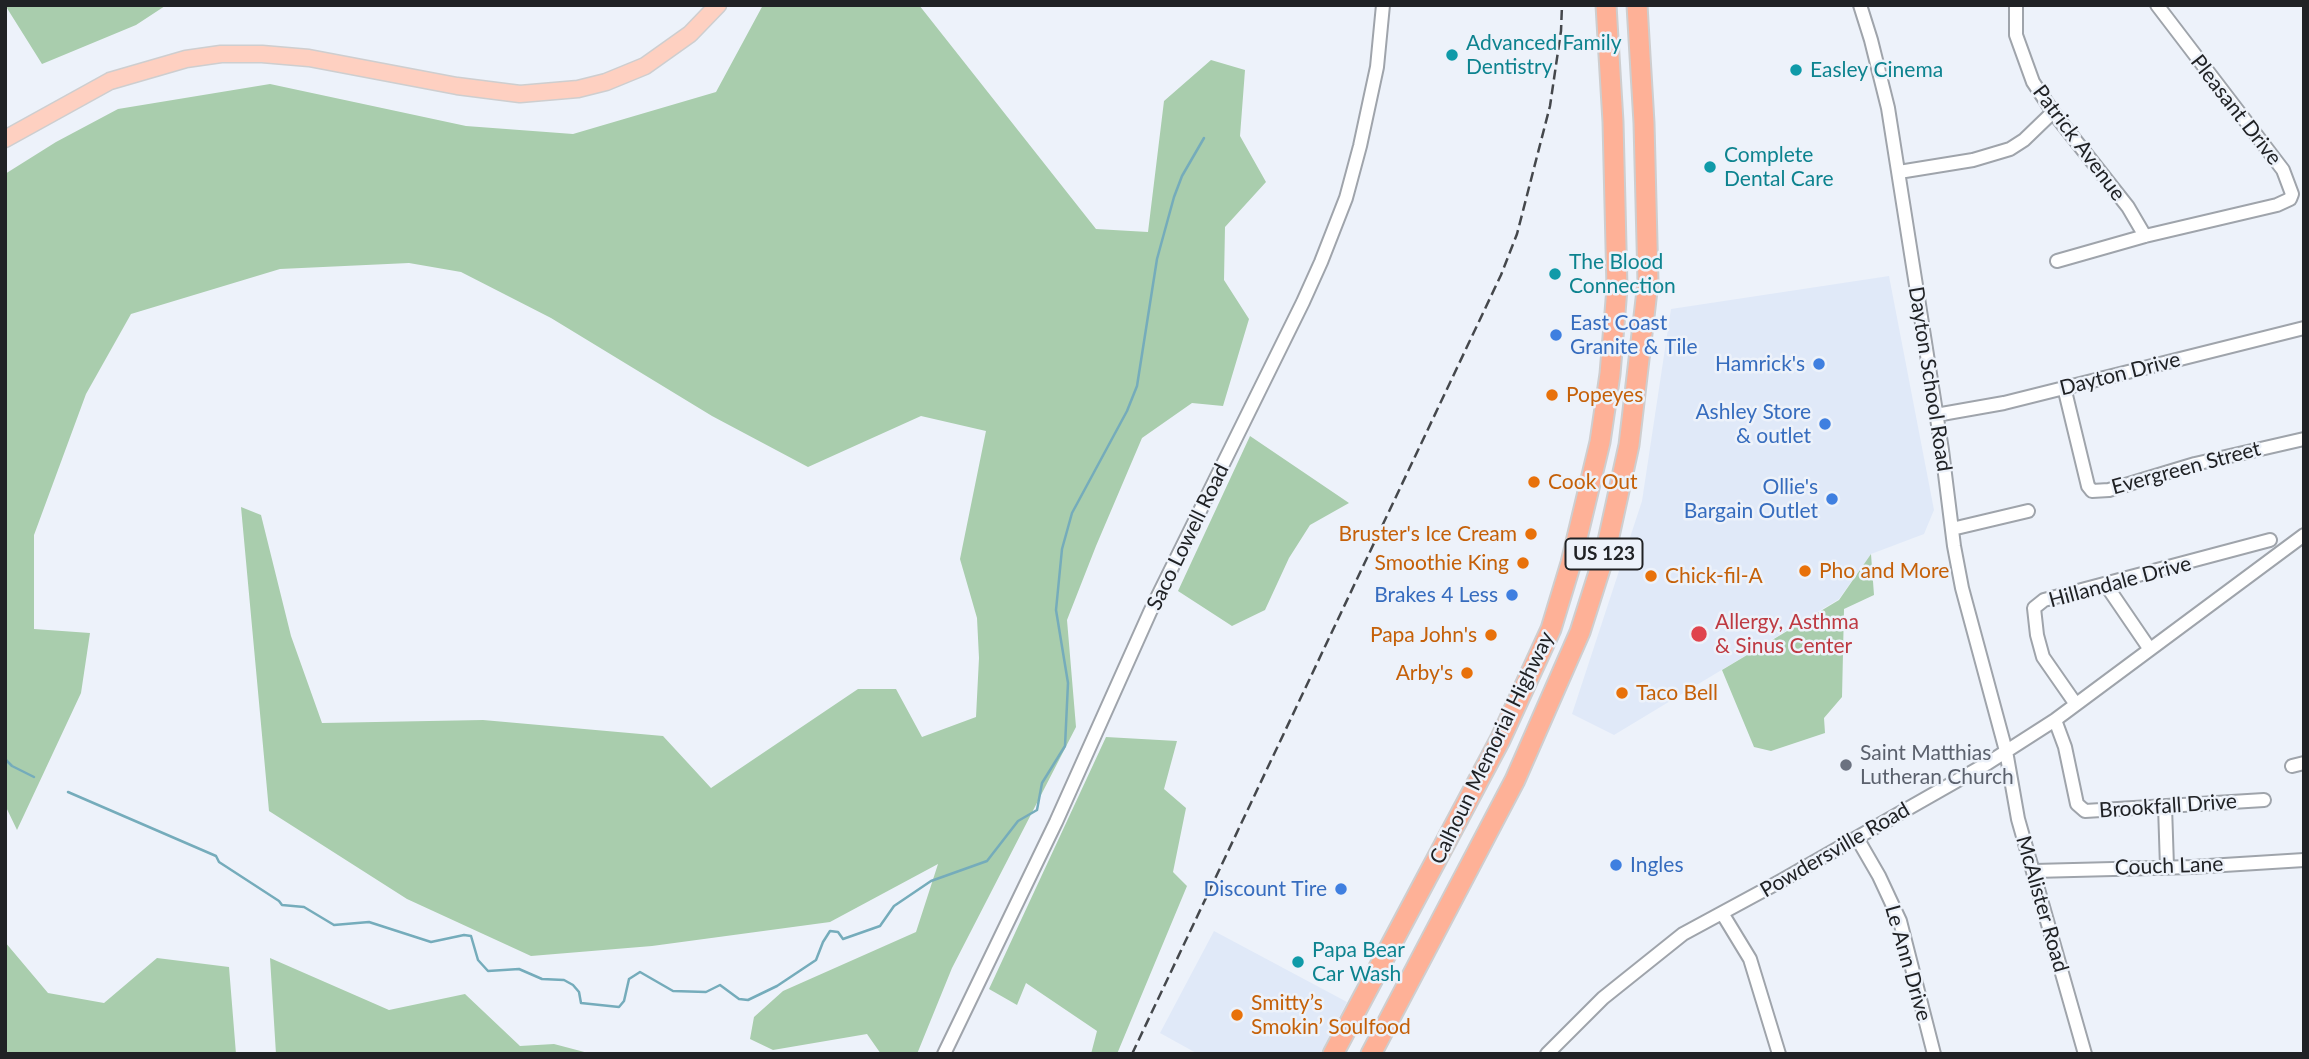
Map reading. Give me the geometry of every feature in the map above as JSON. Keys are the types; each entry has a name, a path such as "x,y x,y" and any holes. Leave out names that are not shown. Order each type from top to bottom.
{"highway":[{"name":"Calhoun Memorial Highway","path":"1333,1054 1500,740 1550,629 1571,563 1600,442 1617,288 1606,5"},
{"name":"Calhoun Memorial Highway","path":"1371,1054 1426,954 1534,739 1580,632 1606,550 1629,445 1648,282 1644,123 1637,5"},
{"path":"1616,237 1648,237"},
{"path":"1600,442 1629,445"},
{"path":"1477,785 1504,800"}],"main road":[{"path":"5,139 110,81 186,59 221,54 309,58 482,90 520,94 578,89 606,82 645,66 690,34 718,5"}],"street":[{"name":"Saco Lowell Road","path":"944,1054 1056,822 1150,612 1321,262 1348,192 1360,146 1377,67 1383,5"},
{"name":"Dayton School Road","path":"1860,5 1882,81 1899,172 1952,529 1968,613 2006,751"},
{"name":"Patrick Avenue","path":"2016,5 2016,35 2033,82 2053,112 2128,207 2145,236"},
{"name":"Pleasant Drive","path":"2057,261 2145,236 2277,205 2298,196 2283,170 2157,5"},
{"path":"1899,172 1973,160 2010,149 2024,141 2053,112"},
{"name":"Dayton Drive","path":"1936,415 1993,405 2304,328"},
{"name":"Evergreen Street","path":"2064,387 2088,486 2092,491 2109,490 2195,464 2304,439"},
{"path":"1952,529 2028,511"},
{"name":"Powdersville Road","path":"1547,1054 1629,975 1683,934 1857,838 2055,720 2304,535"},
{"name":"Hillandale Drive","path":"2075,703 2043,657 2034,608 2044,600 2270,540"},
{"path":"2106,585 2149,648"},
{"name":"Brookfall Drive","path":"2055,720 2065,747 2077,804 2085,811 2264,800"},
{"name":"McAlister Road","path":"2006,751 2018,819 2085,1054"},
{"path":"2165,806 2167,867"},
{"name":"Le Ann Drive","path":"1857,838 1900,921 1934,1054"},
{"name":"Couch Lane","path":"2034,871 2304,860"},
{"path":"1722,913 1750,959 1779,1054"}],"shaded area":[{"path":"1889,276 1934,510 1924,534 1871,554 1839,599 1614,735 1572,714 1642,501 1671,309"},
{"path":"1214,931 1347,1002 1320,1054 1198,1054 1160,1033"}],"green space":[{"path":"5,5 165,6 136,25 42,64"},
{"path":"763,5 919,5 1096,229 1148,232 1164,101 1211,60 1245,70 1240,136 1266,182 1225,227 1224,280 1249,319 1223,406 1192,403 1142,438 1067,620 1076,727 952,968 917,1054 881,1054 867,1034 773,1050 750,1039 754,1017 783,991 916,932 938,864 830,922 652,946 531,956 407,899 269,811 241,507 261,515 291,636 322,723 483,720 663,736 711,788 858,689 896,689 922,737 976,717 979,658 977,618 960,559 986,431 921,416 808,467 712,416 551,318 461,272 409,263 280,269 131,314 86,394 34,535 34,629 90,633 81,693 17,830 5,805 5,174 56,142 118,109 270,84 466,126 573,134 716,92"},
{"path":"1250,436 1349,503 1310,525 1289,558 1265,610 1232,626 1178,591"},
{"path":"1871,554 1874,595 1844,609 1842,697 1824,718 1825,733 1771,751 1754,747 1722,670 1839,600"},
{"path":"1106,737 1177,741 1164,789 1186,808 1173,872 1187,886 1117,1054 1091,1054 1097,1031 1026,983 1017,1005 989,989"},
{"path":"5,942 48,993 104,1003 157,958 229,967 236,1054 5,1054"},
{"path":"270,958 389,1010 465,994 520,1046 554,1044 592,1054 276,1054"}],"waterway":[{"path":"68,792 216,856 219,862 282,905 304,907 334,925 369,922 431,942 471,936 478,960 488,971 519,969 542,979 564,980 579,992 581,1003 619,1007 624,1001 629,979 640,972 673,991 706,992 720,985 739,999 748,1000 777,986 816,960 830,931 838,932 843,939 880,926 894,906 931,881 987,861 1018,821 1037,810 1042,783 1065,746 1068,683 1056,610 1062,549 1072,513 1127,411 1137,386 1157,259 1182,176 1204,138"},
{"path":"5,759 12,766 34,777"}],"railway":[{"path":"1132,1054 1501,275 1517,234 1550,106 1562,5"}],"place":[{"name":"Advanced Family Dentistry","path":"1452,55"},
{"name":"Easley Cinema","path":"1796,70"},
{"name":"Complete Dental Care","path":"1710,167"},
{"name":"The Blood Connection","path":"1555,274"},
{"name":"East Coast Granite & Tile","path":"1556,335"},
{"name":"Hamrick's","path":"1819,364"},
{"name":"Popeyes","path":"1552,395"},
{"name":"Ashley Store & outlet","path":"1825,424"},
{"name":"Cook Out","path":"1534,482"},
{"name":"Ollie's Bargain Outlet","path":"1832,499"},
{"name":"Bruster's Ice Cream","path":"1531,534"},
{"name":"Smoothie King","path":"1523,563"},
{"name":"Pho and More","path":"1805,571"},
{"name":"Chick-fil-A","path":"1651,576"},
{"name":"Brakes 4 Less","path":"1512,595"},
{"name":"Allergy, Asthma & Sinus Center","path":"1699,634"},
{"name":"Papa John's","path":"1491,635"},
{"name":"Arby's","path":"1467,673"},
{"name":"Taco Bell","path":"1622,693"},
{"name":"Saint Matthias Lutheran Church","path":"1846,765"},
{"name":"Ingles","path":"1616,865"},
{"name":"Discount Tire","path":"1341,889"},
{"name":"Papa Bear Car Wash","path":"1298,962"},
{"name":"Smitty’s Smokin’ Soulfood","path":"1237,1015"}]}
